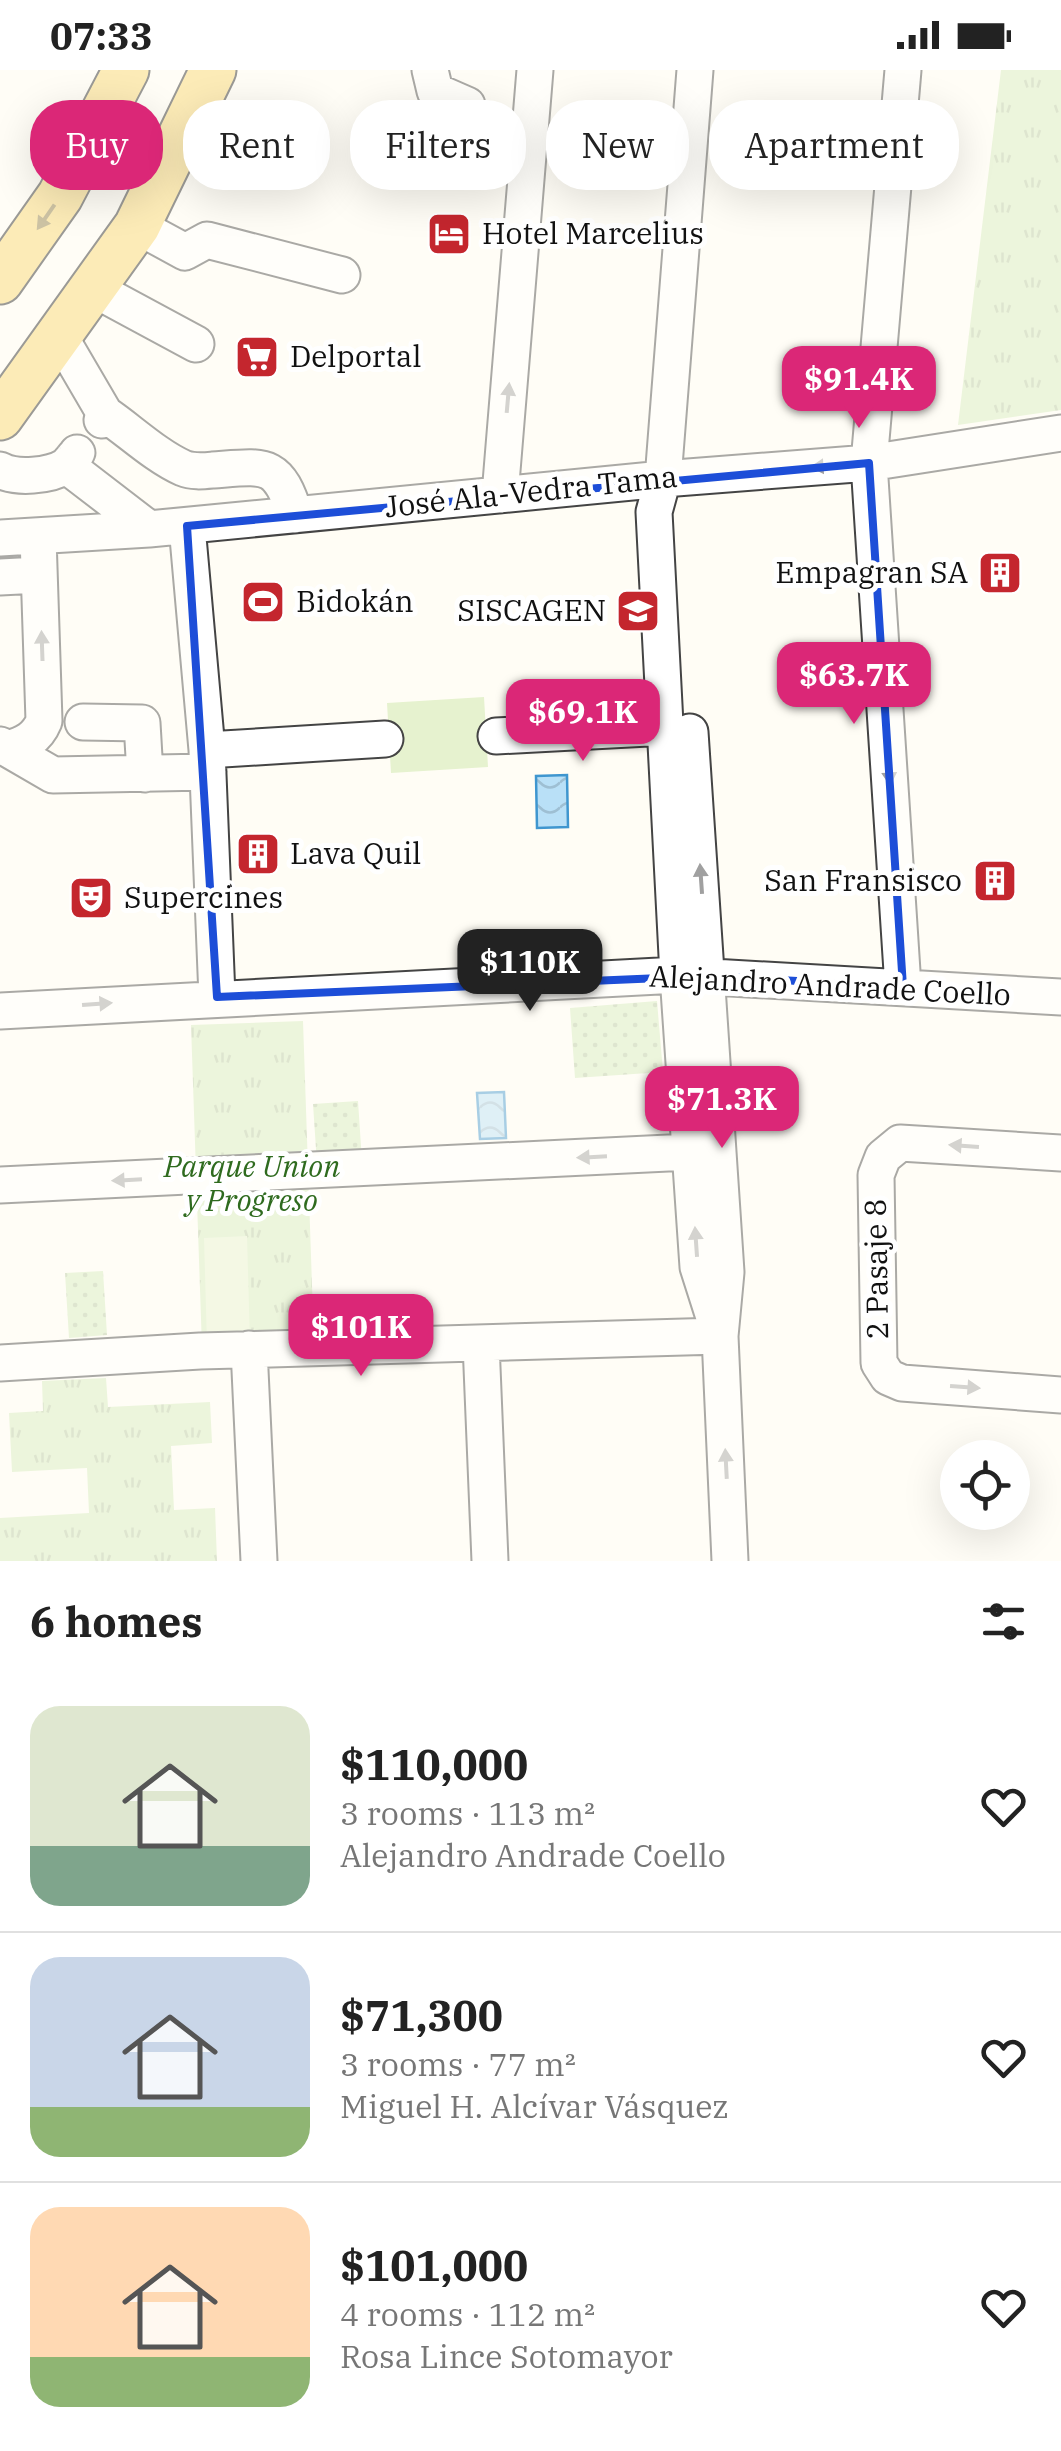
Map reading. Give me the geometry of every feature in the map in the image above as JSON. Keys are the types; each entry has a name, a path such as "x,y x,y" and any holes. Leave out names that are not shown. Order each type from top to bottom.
{"main road":[{"path":"0,314 8,271 60,196 126,70"},
{"path":"0,417 136,226 213,70"}],"street":[{"path":"430,70 435,90 458,100"},
{"path":"500,495 535,70"},
{"path":"694,70 662,479 654,512 667,727 726,1272 720,1336 730,1561"},
{"path":"903,70 869,463 903,986"},
{"path":"136,226 184,252 207,240 342,275"},
{"path":"94,289 196,344"},
{"path":"60,337 104,417 181,467 197,472 262,468 276,475 286,487 295,515"},
{"name":"José Ala-Vedra Tama","path":"0,538 148,530 662,479 869,463 1061,432"},
{"path":"0,470 9,475 36,474 72,460 148,530"},
{"path":"662,479 674,507 693,975 689,1152 698,1267 720,1336"},
{"path":"187,526 208,761 217,997"},
{"path":"38,537 44,721 54,775"},
{"path":"0,577 39,574"},
{"path":"4,747 22,745 39,733 44,721"},
{"path":"84,722 142,723 145,774"},
{"path":"496,736 667,727"},
{"path":"4,747 54,775 145,774 208,761 385,738"},
{"name":"Alejandro Andrade Coello","path":"0,1010 693,975 1061,997"},
{"name":"2 Pasaje 8","path":"1061,1153 900,1143 883,1156 876,1175 878,1363 888,1377 902,1383 1061,1394"},
{"path":"0,1185 689,1152"},
{"path":"0,1363 249,1349 720,1336"},
{"path":"481,1343 490,1561"},
{"path":"249,1349 259,1561"}],"highlighted area":[{"path":"869,463 903,987 708,976 217,997 187,526"}],"green space":[{"path":"1001,70 1061,70 1061,410 958,425"},
{"path":"484,697 488,767 391,773 387,703"},
{"path":"657,1001 663,1072 575,1078 570,1008"},
{"name":"Parque Union y Progreso","path":"303,1021 314,1344 202,1348 191,1025"},
{"path":"358,1101 362,1161 317,1164 313,1104"},
{"path":"247,1236 250,1343 207,1344 204,1238"},
{"path":"103,1271 107,1335 69,1338 65,1273"},
{"path":"106,1378 108,1407 210,1402 212,1443 171,1446 174,1510 215,1508 217,1561 0,1561 0,1518 89,1513 87,1468 12,1472 9,1413 43,1411 42,1381"}],"water":[{"path":"567,775 568,827 537,828 536,776"},
{"path":"504,1092 506,1138 480,1139 477,1093"}],"place":[{"name":"Hotel Marcelius","path":"449,234"},
{"name":"Delportal","path":"257,357"},
{"name":"Empagran SA","path":"1000,573"},
{"name":"Bidokán","path":"263,602"},
{"name":"SISCAGEN","path":"638,611"},
{"name":"Lava Quil","path":"258,854"},
{"name":"San Fransisco","path":"995,881"},
{"name":"Supercines","path":"91,898"}]}
